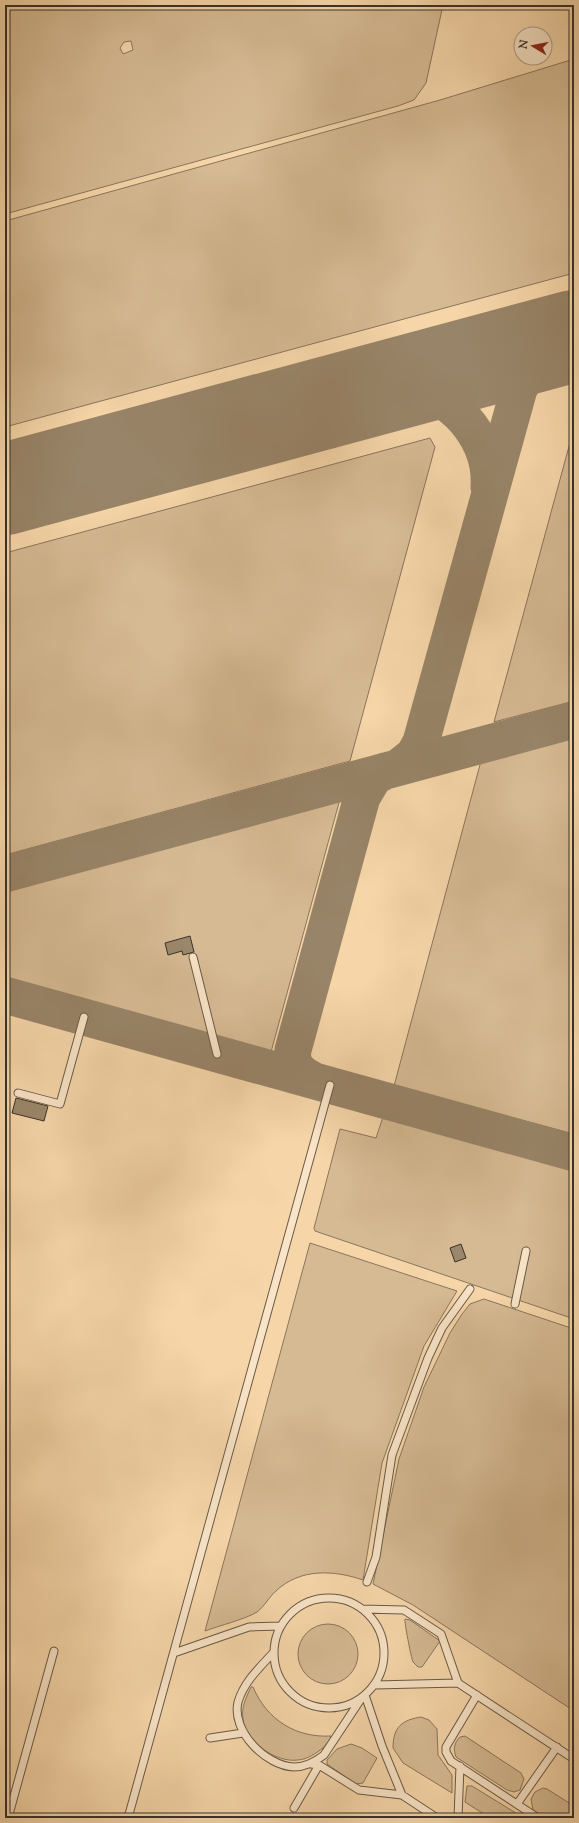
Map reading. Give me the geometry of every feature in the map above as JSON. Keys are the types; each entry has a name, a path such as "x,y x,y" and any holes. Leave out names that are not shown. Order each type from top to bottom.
{"lane":[{"path":"193,957 217,1054"},
{"path":"18,1093 60,1104 84,1017"},
{"path":"128,1818 330,1085"},
{"path":"515,1304 526,1251"},
{"path":"367,1582 376,1556 392,1455 414,1393 442,1328 470,1290"},
{"path":"310,1764 324,1755 364,1696 375,1685 383,1665 384,1644 376,1624 362,1609 348,1601 333,1598 317,1599 302,1604 290,1614 280,1626 274,1644 274,1664 280,1680 290,1693 299,1700 314,1707 331,1709 347,1706 364,1696"},
{"path":"362,1609 404,1610 441,1634 458,1683"},
{"path":"174,1652 249,1626 280,1626"},
{"path":"8,1818 54,1651"},
{"path":"273,1653 246,1684 240,1696 238,1711 243,1733 254,1747 278,1762 292,1767 310,1764 319,1765 359,1790 402,1796 436,1818"},
{"path":"375,1685 458,1683 574,1758"},
{"path":"477,1695 446,1747 446,1752 451,1761 538,1818"},
{"path":"364,1696 402,1796"},
{"path":"210,1738 243,1733"},
{"path":"517,1804 557,1748"},
{"path":"294,1808 319,1765"},
{"path":"458,1818 460,1766"}],"shaded area":[{"path":"5,5 443,5 426,83 414,100 398,106 5,214","holes":["131,41 133,50 123,54 120,48 124,42"]},
{"path":"574,59 574,273 5,427 5,221 440,100"},
{"path":"574,428 574,701 494,722"},
{"path":"430,438 435,447 350,761 5,855 5,553"},
{"path":"574,736 574,1134 394,1086 481,761"},
{"path":"340,799 271,1052 5,978 5,890"},
{"path":"383,1117 574,1168 574,1319 315,1231 314,1228 340,1129 376,1138"},
{"path":"310,1243 457,1291 424,1346 382,1463 363,1580 341,1574 329,1573 318,1573 296,1578 276,1591 257,1612 252,1615 205,1631"},
{"path":"484,1299 574,1329 574,1711 413,1605 373,1584 399,1459 424,1387 450,1333 462,1314 470,1304"},
{"path":"405,1619 410,1620 440,1641 422,1667 418,1667 413,1662"},
{"path":"328,1624 344,1629 349,1633 353,1638 358,1654 353,1670 349,1675 344,1679 328,1684 312,1679 307,1675 303,1670 298,1654 303,1638 307,1633 312,1629"},
{"path":"251,1687 253,1687 266,1709 284,1725 306,1734 331,1736 331,1738 323,1748 305,1759 289,1760 280,1758 263,1749 249,1736 243,1719 243,1707"},
{"path":"421,1717 429,1720 437,1729 438,1755 452,1775 452,1793 403,1763 393,1748 393,1741 400,1726 409,1720"},
{"path":"465,1736 521,1773 524,1779 520,1790 514,1792 507,1790 456,1757 454,1749 455,1744 460,1737"},
{"path":"351,1744 362,1748 377,1758 363,1783 356,1784 327,1764 327,1760 337,1749"},
{"path":"467,1786 472,1786 524,1818 490,1818 465,1802"},
{"path":"543,1788 574,1806 574,1818 545,1818 533,1810 531,1799 535,1792"}],"building":[{"path":"190,936 194,952 183,955 182,951 168,955 165,943"},
{"path":"16,1098 48,1106 44,1121 12,1113"},
{"path":"461,1244 466,1258 455,1262 450,1248"}],"taxiway":[{"path":"399,767 414,755 421,742 519,389 529,372 542,358 556,348 574,339"},
{"path":"254,425 381,391 404,389 417,391 433,396 447,404 470,426 479,440 485,455 489,471 489,487"},
{"path":"5,874 574,720"},
{"path":"313,1080 304,1075 297,1068 293,1060 293,1050 362,797 374,777 385,771"},
{"path":"5,995 574,1153"}],"runway":[{"path":"5,489 574,336"}]}
